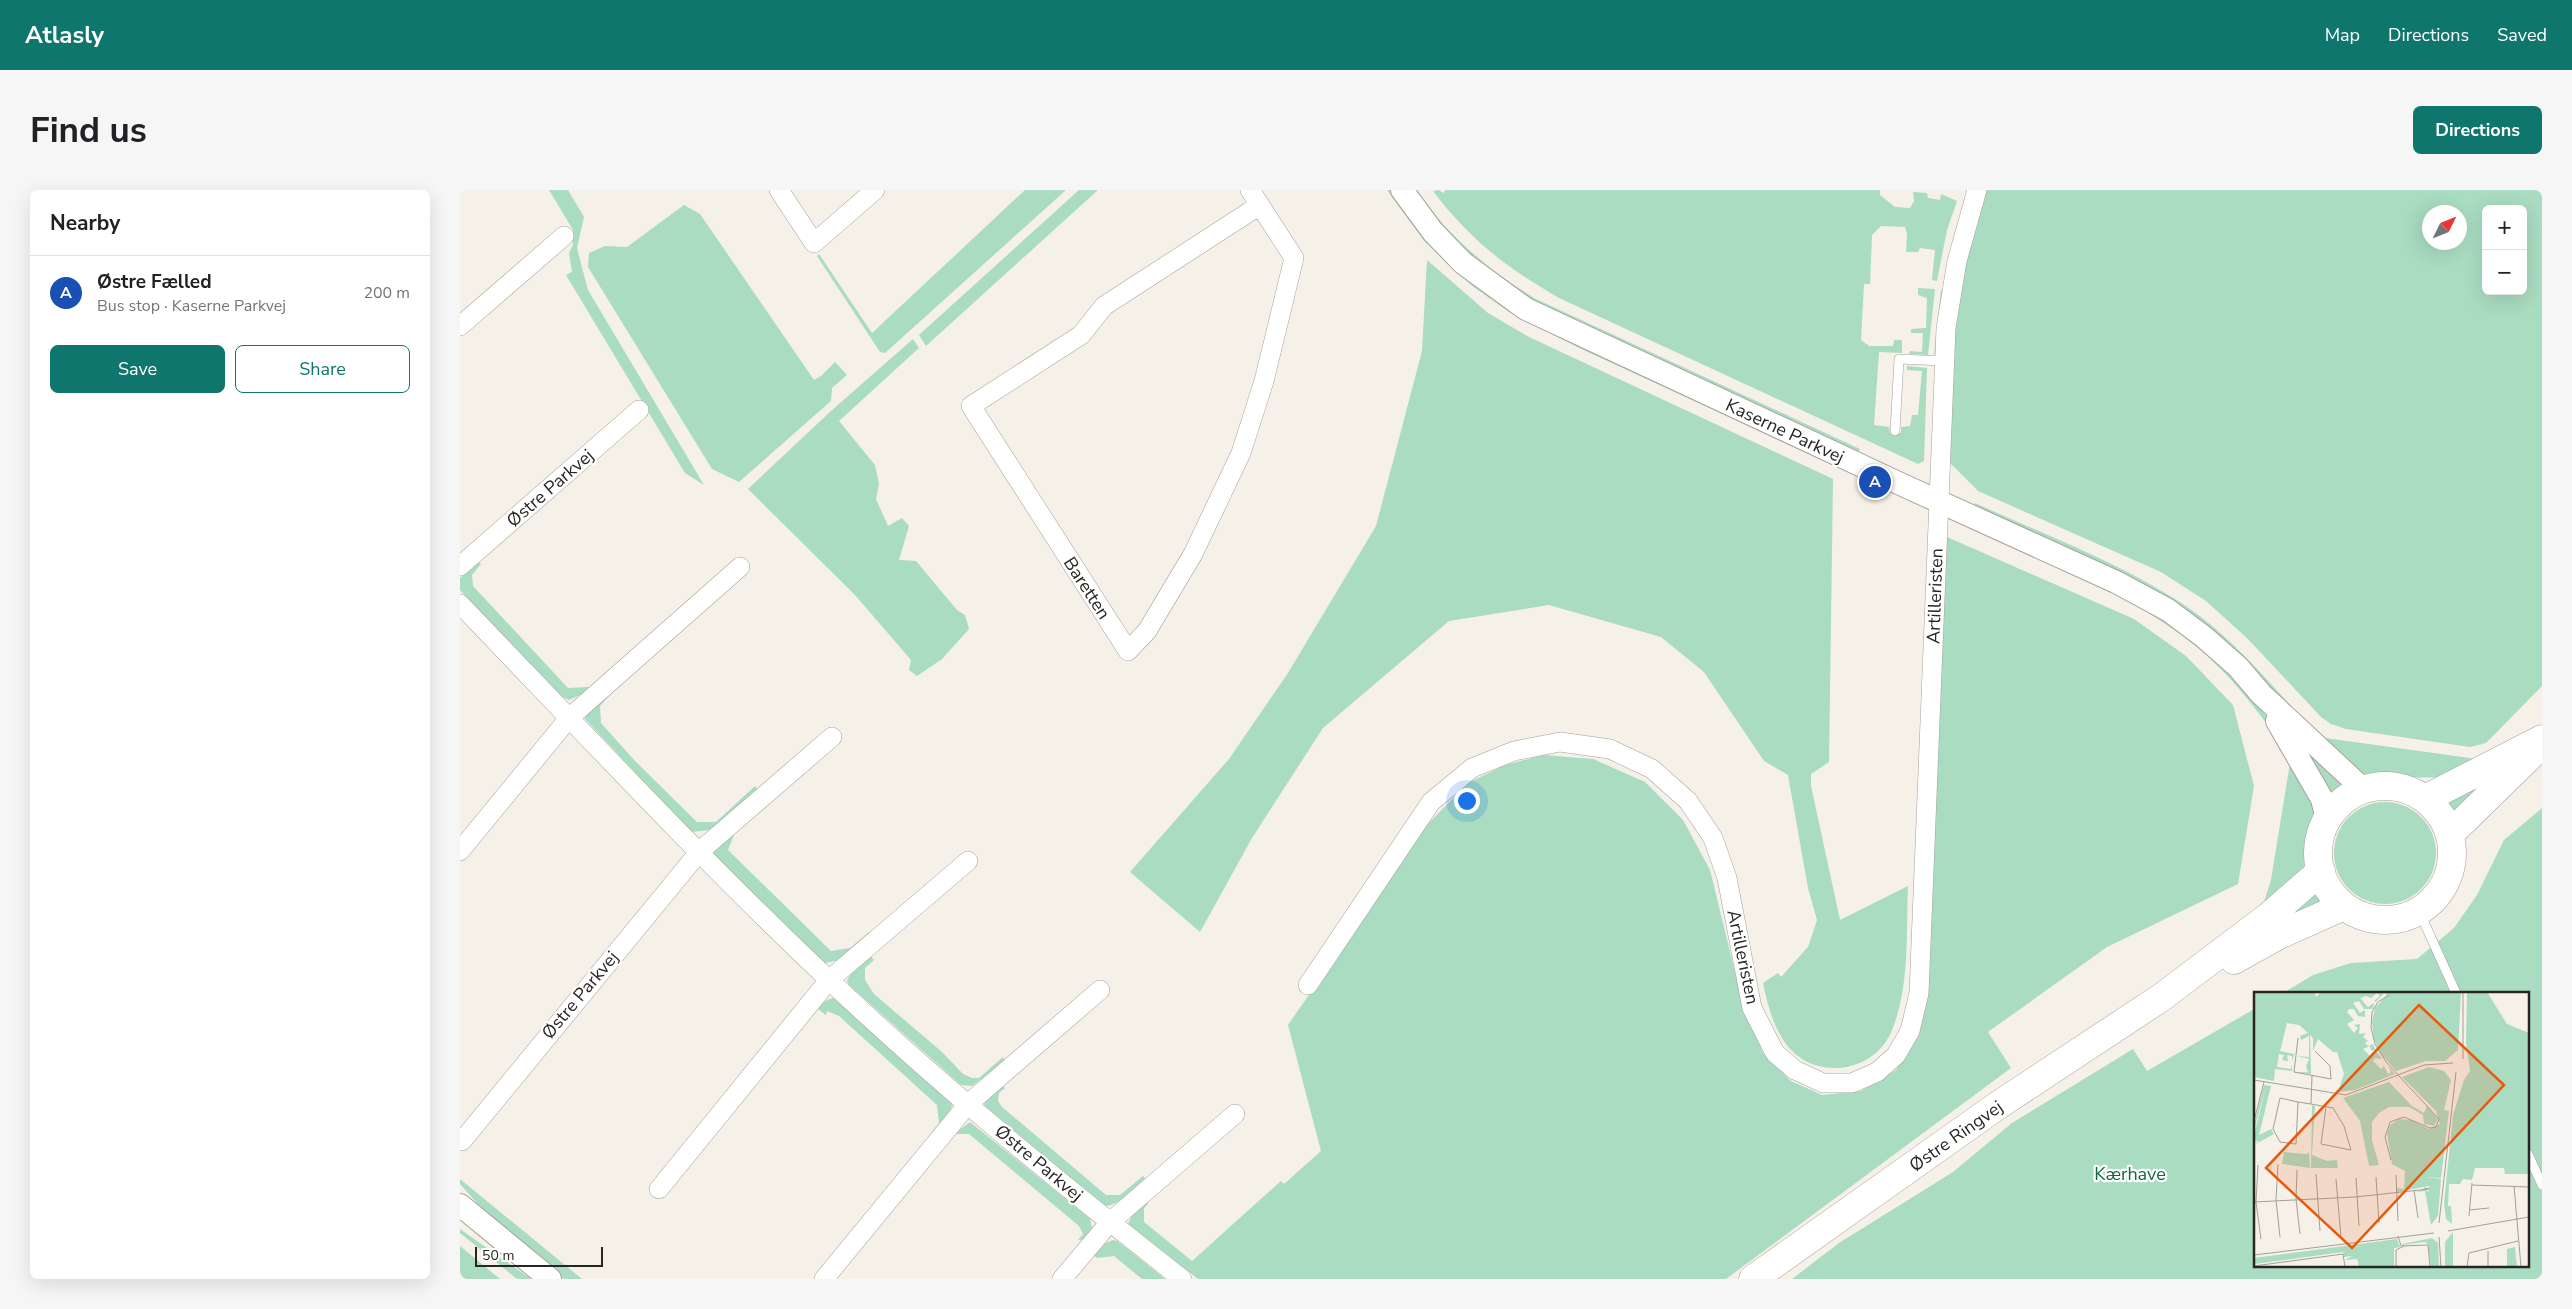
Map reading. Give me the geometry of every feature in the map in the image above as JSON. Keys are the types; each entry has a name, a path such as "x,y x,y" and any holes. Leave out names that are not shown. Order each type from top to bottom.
{"main road":[{"path":"2425,799 2542,739"},
{"path":"2450,834 2542,745"},
{"path":"2396,786 2425,799 2440,814 2450,834 2452,859 2448,878 2434,899 2419,911 2397,919 2373,919 2344,906 2326,884 2321,871 2318,850 2322,830 2327,819 2342,801 2363,789 2396,786"},
{"name":"Østre Ringvej","path":"1753,1279 1996,1106 2162,997 2268,917 2321,871"},
{"name":"Østre Ringvej","path":"2162,997 2288,931 2344,906"}],"street":[{"path":"779,190 814,243 875,190"},
{"name":"Kaserne Parkvej","path":"1402,190 1433,232 1464,263 1526,309 1939,502 2116,582 2168,610 2204,637 2238,667 2261,694 2363,789"},
{"name":"Artilleristen","path":"1308,985 1431,802 1472,768 1514,751 1560,742 1610,749 1652,769 1688,800 1712,838 1727,878 1752,1008 1775,1052 1795,1070 1823,1083 1852,1083 1878,1072 1896,1055 1910,1031 1919,993 1944,361 1951,287 1961,243 1977,190"},
{"name":"Baretten","path":"1255,198 1294,258 1264,382 1241,453 1193,554 1147,631 1128,651 971,406 1080,335 1104,306 1255,198"},
{"path":"460,326 564,236"},
{"name":"Østre Parkvej","path":"460,566 639,410"},
{"path":"460,850 569,718 740,567"},
{"name":"Østre Parkvej","path":"460,604 569,718 829,980 968,1104 1182,1279"},
{"name":"Kaserne Parkvej","path":"2261,694 2322,800 2327,819"},
{"name":"Østre Parkvej","path":"462,1141 700,851 832,737"},
{"path":"659,1189 829,980 968,861"},
{"path":"824,1279 968,1104 1100,990"},
{"path":"1062,1279 1110,1222 1235,1114"},
{"path":"460,1205 550,1279"}],"lane":[{"path":"1895,431 1899,359 1944,361"},
{"path":"2419,911 2456,992"},
{"path":"2530,1158 2542,1185"}],"green space":[{"path":"549,190 568,190 584,217 577,248 588,290 704,485 685,473 566,275 572,272 569,253 573,245 573,230"},
{"path":"1025,190 1066,190 885,353 880,352 817,256 819,254 872,333"},
{"path":"1079,190 1098,190 926,346 919,335"},
{"path":"1387,190 1392,190 1450,261 1849,472 1579,348 1509,312 1471,285 1425,242"},
{"path":"1413,190 1417,190 1442,222 1470,251 1502,277 1536,299 1860,449 1858,453 1533,302 1491,273 1450,237"},
{"path":"1439,190 1443,193 1446,190 1880,190 1880,195 1895,207 1910,208 1914,201 1913,192 1927,193 1928,198 1940,200 1941,194 1957,201 1947,230 1937,281 1932,280 1935,250 1920,248 1918,252 1906,252 1907,234 1905,227 1881,226 1872,235 1870,284 1864,284 1861,340 1869,346 1893,346 1894,340 1902,340 1902,353 1879,352 1874,425 1889,427 1890,433 1901,433 1901,427 1910,426 1912,415 1918,415 1922,371 1907,370 1907,366 1927,368 1924,461 1918,464 1559,298 1490,252 1461,224 1433,191"},
{"path":"1986,190 2542,190 2542,686 2486,743 2470,747 2346,729 2331,724 2321,717 2248,639 2206,601 2161,572 1978,491 1947,460 1952,339 1968,244"},
{"path":"684,205 700,214 814,380 821,376 835,362 847,375 832,388 831,401 739,482 712,469 588,267 589,253 605,246 627,247"},
{"path":"1427,260 1488,313 1529,337 1833,479 1829,762 1811,774 1811,786 1840,920 1908,886 1906,959 1898,1013 1885,1043 1875,1054 1862,1062 1834,1068 1819,1066 1806,1061 1793,1052 1781,1037 1767,1001 1763,983 1778,973 1781,977 1808,947 1817,920 1808,888 1788,775 1764,761 1704,672 1661,637 1549,605 1449,621 1323,728 1252,838 1200,932 1130,872 1229,759 1288,673 1376,526 1422,351"},
{"path":"1918,288 1935,289 1928,355 1909,354 1910,351 1922,352 1923,333 1911,333 1911,329 1926,328 1927,298 1918,295"},
{"path":"1941,290 1944,290 1937,351 1934,355"},
{"path":"913,339 919,348 839,421 875,465 879,484 876,499 888,526 902,518 909,526 899,560 916,561 957,610 965,615 969,629 942,659 917,676 909,670 911,660 855,595 748,489 831,411"},
{"path":"1975,503 2091,554 2176,600 2201,617 2232,644 2316,733 2313,735 2232,649 1974,506"},
{"path":"1967,522 2141,604 2207,650 2252,696 2270,722 2267,724 2213,661 2178,632 2120,597 1966,526"},
{"path":"1947,537 2134,619 2186,656 2233,705 2254,786 2238,884 2107,947 1988,1032 2011,1068 1726,1279 1198,1279 1128,1224 1133,1213 1146,1200 1148,1204 1144,1208 1144,1222 1192,1261 1281,1181 1284,1184 1321,1151 1288,1025 1426,826 1468,783 1505,765 1544,755 1593,759 1645,782 1683,820 1710,870 1742,1001 1763,1053 1791,1081 1822,1095 1861,1091 1896,1070 1919,1031 1928,985"},
{"path":"478,561 481,564 472,575 473,586 568,688 589,687 591,690 569,700 562,697 460,590 460,578"},
{"path":"606,693 609,696 600,706 601,723 635,761 697,822 716,822 755,786 757,789 710,830 691,832 585,719 588,709"},
{"path":"2325,738 2477,759 2454,772 2439,777 2362,774 2353,771 2319,740"},
{"path":"2310,748 2343,785 2329,796 2303,754"},
{"path":"2290,763 2313,793 2315,815 2307,840 2304,873 2267,908 2264,902 2271,880"},
{"path":"2488,776 2495,783 2454,813 2445,800"},
{"path":"2385,802 2404,806 2421,817 2432,834 2436,853 2432,872 2421,889 2404,900 2385,904 2366,900 2349,889 2338,872 2334,853 2338,834 2349,817 2366,806"},
{"name":"Kærhave","path":"2542,808 2542,1279 1792,1279 1839,1243 1953,1172 2012,1123 2133,1049 2147,1071 2254,1009 2254,1266 2530,1266 2530,992 2285,992 2313,975 2351,963 2417,959 2454,928 2477,895 2504,840"},
{"path":"731,831 734,835 728,850 831,951 850,948 869,932 871,935 840,960 825,963 713,854 717,844"},
{"path":"2313,894 2317,894 2323,902 2279,926"},
{"path":"870,955 874,960 865,968 865,980 874,994 942,1052 963,1074 972,1078 979,1078 1003,1057 1005,1061 972,1086 961,1085 849,985 847,981 852,970"},
{"path":"835,997 952,1104 950,1116 936,1134 931,1133 939,1123 937,1105 839,1016 827,1011 826,1015 818,1009 825,1001"},
{"path":"1001,1083 1005,1088 999,1093 998,1101 1002,1107 1106,1195 1120,1195 1143,1176 1145,1179 1120,1200 1103,1206 984,1105 989,1093"},
{"path":"970,1122 1090,1219 1092,1227 1086,1239 1078,1240 1083,1234 1079,1226 969,1134 954,1134"},
{"path":"460,1179 582,1279 564,1279 492,1220 460,1184"},
{"path":"460,1229 531,1279 517,1279 460,1233"},
{"path":"1113,1240 1117,1241 1165,1279 1142,1279 1114,1256 1097,1258 1094,1255 1106,1243"},
{"path":"460,1246 500,1279 460,1279"}],"place":[{"name":"Østre Fælled","path":"1875,482"}]}
